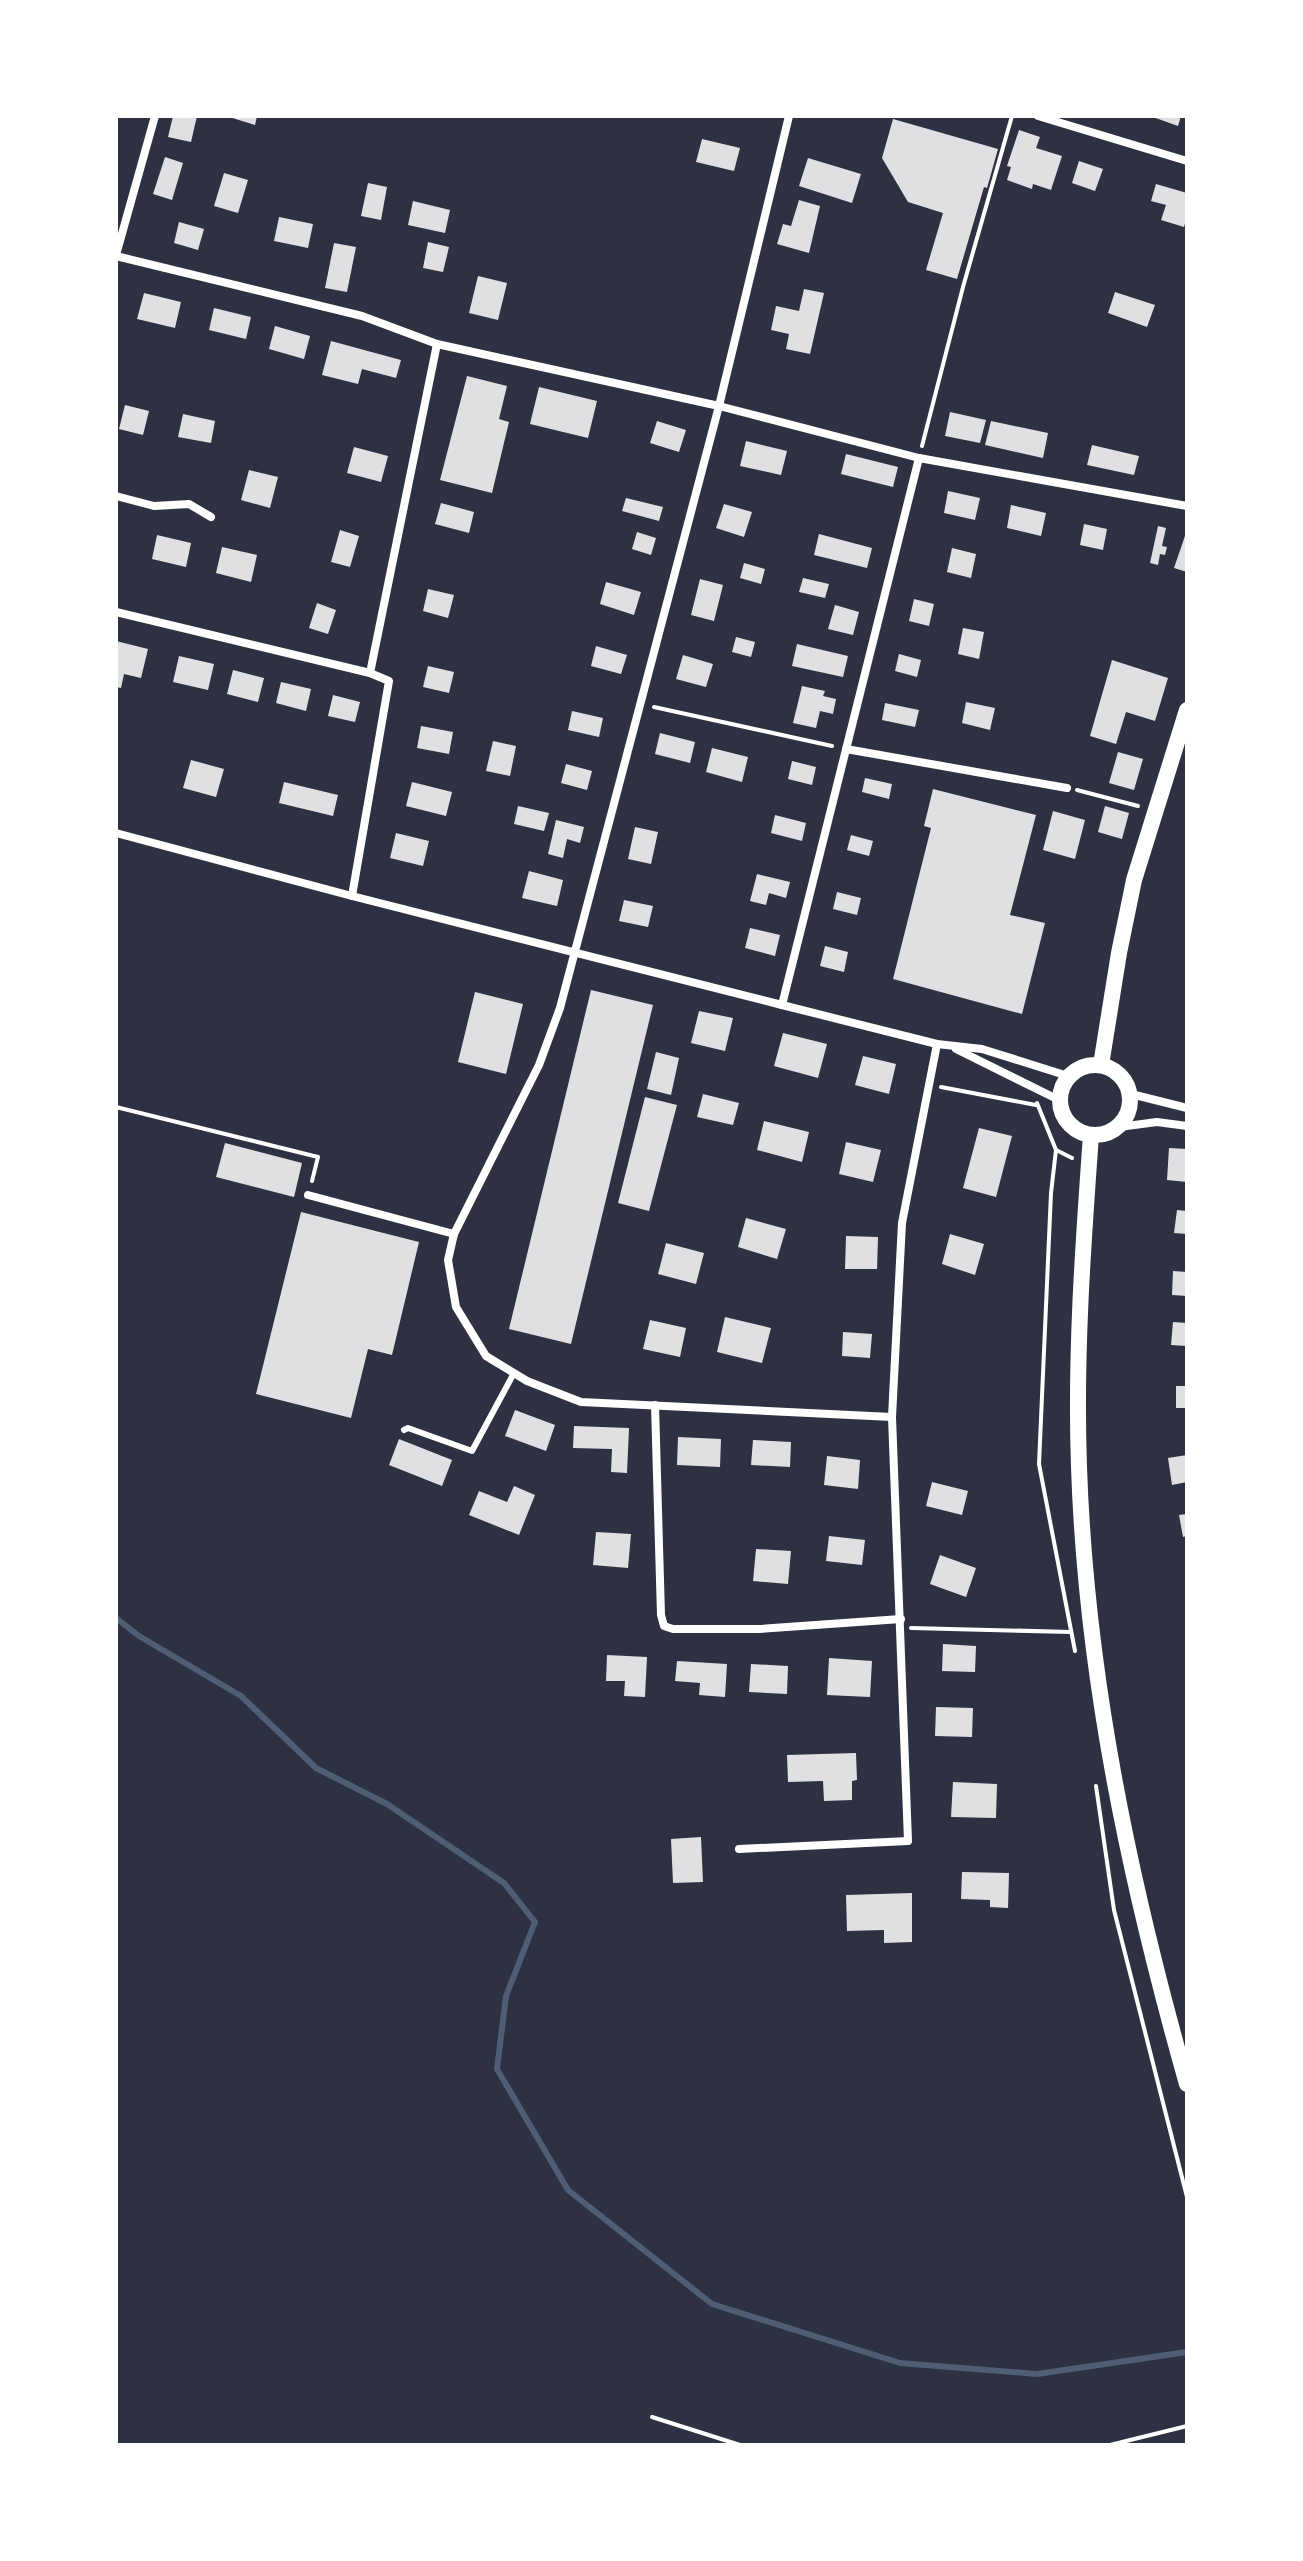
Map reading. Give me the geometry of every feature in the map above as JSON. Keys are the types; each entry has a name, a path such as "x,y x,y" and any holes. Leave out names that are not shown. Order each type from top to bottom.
{"main road":[{"path":"1101,1065 1134,880 1187,710"},
{"path":"1087,1065 1101,1065 1114,1069 1124,1078 1131,1094 1129,1112 1119,1127 1105,1134 1091,1135 1078,1131 1067,1122 1059,1100 1068,1076 1087,1065"},
{"path":"1091,1135 1077,1374 1079,1482 1095,1664 1115,1786 1140,1906 1187,2084"}],"street":[{"path":"155,116 116,256 362,316 437,344 719,406 919,458 1187,506"},
{"path":"789,116 719,406 576,954 539,1065 454,1234 448,1260 456,1307 486,1356 514,1373 581,1402 892,1417"},
{"path":"1038,116 1187,161"},
{"path":"370,673 437,344"},
{"path":"782,1005 919,458"},
{"path":"116,496 154,506 189,504 211,517"},
{"path":"116,612 370,673 389,681 352,896"},
{"path":"846,749 1067,788"},
{"path":"116,833 576,954 937,1044 982,1049 1068,1076"},
{"path":"739,1849 908,1841 892,1417 902,1223 937,1044"},
{"path":"948,1046 1059,1100"},
{"path":"1131,1094 1187,1108"},
{"path":"1119,1127 1157,1122 1187,1126"},
{"path":"308,1195 454,1234"},
{"path":"655,1405 661,1615 664,1626 673,1629 760,1629 901,1624"}],"lane":[{"path":"404,1430 408,1428 472,1451 514,1373"}],"path":[{"path":"919,458 963,287 1012,116"},
{"path":"639,704 846,749"},
{"path":"1067,788 1154,810"},
{"path":"929,1085 1036,1105 1056,1150"},
{"path":"116,1107 318,1157 308,1195"},
{"path":"901,1624 1071,1632"},
{"path":"652,2417 740,2445"},
{"path":"1110,2445 1187,2426"}],"building":[{"path":"173,116 197,116 191,142 168,137"},
{"path":"226,116 257,116 255,125"},
{"path":"1150,116 1181,116 1178,126"},
{"path":"893,119 998,149 957,279 926,270 943,213 908,202 882,158"},
{"path":"1019,130 1040,137 1036,148 1062,156 1051,190 1033,184 1032,189 1007,180 1011,167 1007,166"},
{"path":"702,139 740,148 734,171 696,162"},
{"path":"165,157 183,163 172,200 153,194"},
{"path":"808,158 861,174 852,203 799,186"},
{"path":"1079,161 1103,169 1095,191 1072,183"},
{"path":"224,173 248,180 238,213 214,206"},
{"path":"368,183 387,187 381,220 361,216"},
{"path":"1156,184 1187,193 1184,227 1161,220 1166,205 1151,201"},
{"path":"799,200 820,206 809,253 777,244 783,224 791,226"},
{"path":"413,201 450,210 445,233 408,225"},
{"path":"279,217 313,224 308,248 274,241"},
{"path":"179,222 204,229 198,250 174,243"},
{"path":"428,242 449,247 443,272 423,268"},
{"path":"334,243 356,247 347,292 325,288"},
{"path":"478,276 507,283 498,320 469,313"},
{"path":"804,289 824,293 810,354 786,349 789,334 771,330 776,306 799,311"},
{"path":"1115,292 1155,305 1147,327 1108,313"},
{"path":"144,293 181,302 175,328 137,319"},
{"path":"214,308 251,317 246,339 209,330"},
{"path":"275,326 310,336 304,359 269,349"},
{"path":"331,341 401,360 396,378 362,369 358,384 322,375"},
{"path":"467,376 507,386 499,419 509,422 492,493 440,480"},
{"path":"539,387 597,401 588,438 530,424"},
{"path":"125,405 149,411 143,435 119,429"},
{"path":"950,412 986,420 980,443 945,436"},
{"path":"183,414 215,421 211,443 178,437"},
{"path":"657,421 686,430 679,452 650,443"},
{"path":"991,421 1048,433 1043,458 985,445"},
{"path":"746,441 787,451 781,475 740,466"},
{"path":"1092,445 1139,456 1134,475 1087,465"},
{"path":"354,447 388,456 381,482 347,473"},
{"path":"846,454 898,467 893,487 841,474"},
{"path":"249,470 278,477 270,508 241,500"},
{"path":"948,491 980,498 975,520 944,513"},
{"path":"626,498 663,507 659,521 622,511"},
{"path":"441,503 474,512 469,533 435,524"},
{"path":"724,504 752,512 744,537 716,528"},
{"path":"1011,505 1046,513 1041,536 1007,528"},
{"path":"1084,524 1107,529 1103,550 1080,545"},
{"path":"1158,526 1166,528 1162,546 1167,547 1165,555 1160,554 1158,565 1150,563"},
{"path":"340,530 359,536 350,567 331,562"},
{"path":"1187,530 1187,572 1174,568"},
{"path":"637,532 656,538 651,555 632,549"},
{"path":"819,534 872,548 867,568 814,555"},
{"path":"157,535 191,543 186,567 152,559"},
{"path":"222,547 257,555 251,582 216,573"},
{"path":"952,548 976,554 971,578 947,572"},
{"path":"744,563 765,569 761,584 740,578"},
{"path":"803,578 829,584 825,598 799,592"},
{"path":"700,579 723,585 714,621 691,615"},
{"path":"606,582 641,592 634,615 600,604"},
{"path":"428,589 454,595 448,618 423,611"},
{"path":"914,599 934,604 929,626 909,621"},
{"path":"317,603 336,610 328,634 309,628"},
{"path":"835,605 859,612 853,635 828,629"},
{"path":"963,628 984,632 979,659 958,654"},
{"path":"736,637 755,642 751,657 732,652"},
{"path":"116,641 148,649 141,678 124,674 121,688 116,687"},
{"path":"797,644 848,656 843,677 792,666"},
{"path":"596,646 627,655 621,674 591,666"},
{"path":"899,654 921,660 917,677 895,671"},
{"path":"683,655 713,664 706,687 676,679"},
{"path":"179,656 214,664 208,690 173,682"},
{"path":"1112,660 1168,678 1155,721 1126,712 1116,744 1090,736"},
{"path":"428,666 454,672 449,693 423,687"},
{"path":"233,670 264,678 258,702 227,694"},
{"path":"281,682 311,689 306,711 276,703"},
{"path":"802,686 825,691 823,696 836,699 833,714 820,711 816,728 793,723"},
{"path":"333,695 360,702 355,722 328,716"},
{"path":"966,702 995,708 990,730 962,723"},
{"path":"885,703 919,710 915,727 882,720"},
{"path":"572,711 603,718 599,737 568,730"},
{"path":"421,726 453,732 449,754 417,748"},
{"path":"660,733 695,742 690,763 655,754"},
{"path":"493,741 516,746 510,776 486,771"},
{"path":"712,748 748,757 742,782 706,772"},
{"path":"1118,752 1143,759 1134,790 1109,783"},
{"path":"191,760 224,769 216,797 183,788"},
{"path":"792,761 816,767 812,785 788,779"},
{"path":"566,764 592,771 587,790 561,783"},
{"path":"865,778 892,784 889,799 862,792"},
{"path":"284,782 338,795 333,816 279,803"},
{"path":"412,782 452,792 446,816 406,806"},
{"path":"933,789 1036,815 1010,915 1045,923 1022,1014 893,979 931,828 924,826"},
{"path":"518,806 549,813 544,831 514,824"},
{"path":"1105,806 1129,813 1122,839 1098,832"},
{"path":"1053,811 1085,820 1075,859 1043,850"},
{"path":"775,815 806,823 802,841 771,833"},
{"path":"556,820 584,827 580,843 567,839 563,858 548,854"},
{"path":"635,827 658,832 651,864 628,859"},
{"path":"396,833 429,841 423,866 390,858"},
{"path":"851,835 873,841 869,856 847,850"},
{"path":"529,871 563,880 557,906 522,898"},
{"path":"757,874 790,882 786,898 769,893 766,905 750,901"},
{"path":"837,892 861,898 857,915 833,909"},
{"path":"624,900 653,906 648,927 619,921"},
{"path":"750,928 780,935 775,956 745,948"},
{"path":"825,946 848,952 844,972 820,966"},
{"path":"591,990 653,1005 571,1344 509,1329"},
{"path":"475,992 523,1004 506,1074 458,1062"},
{"path":"699,1011 733,1018 725,1051 691,1043"},
{"path":"783,1033 827,1044 818,1078 774,1066"},
{"path":"656,1052 679,1058 671,1095 647,1089"},
{"path":"863,1056 896,1064 889,1094 855,1085"},
{"path":"703,1094 739,1103 733,1125 697,1117"},
{"path":"645,1097 677,1105 649,1211 618,1203"},
{"path":"764,1121 809,1132 802,1162 757,1150"},
{"path":"979,1128 1012,1136 996,1197 963,1188"},
{"path":"846,1142 881,1150 873,1182 839,1174"},
{"path":"225,1143 302,1163 294,1197 216,1177"},
{"path":"1169,1148 1187,1149 1187,1182 1167,1180"},
{"path":"1177,1210 1187,1211 1187,1234 1174,1233"},
{"path":"301,1212 419,1242 392,1355 368,1349 351,1418 256,1394"},
{"path":"746,1218 786,1229 777,1259 738,1247"},
{"path":"950,1234 984,1244 975,1275 942,1264"},
{"path":"846,1236 878,1237 877,1269 845,1269"},
{"path":"666,1243 704,1253 696,1284 658,1274"},
{"path":"1173,1271 1187,1272 1187,1296 1172,1295"},
{"path":"725,1317 771,1328 762,1363 717,1352"},
{"path":"650,1320 686,1328 680,1357 643,1349"},
{"path":"1173,1322 1187,1323 1187,1346 1171,1345"},
{"path":"843,1332 872,1334 870,1358 842,1356"},
{"path":"1176,1386 1187,1386 1187,1408 1176,1408"},
{"path":"515,1410 555,1425 546,1451 505,1436"},
{"path":"574,1426 629,1428 627,1473 611,1472 612,1449 573,1448"},
{"path":"678,1437 721,1439 720,1467 677,1465"},
{"path":"399,1439 452,1460 442,1486 389,1465"},
{"path":"753,1440 791,1442 790,1467 751,1465"},
{"path":"1187,1455 1187,1482 1172,1485 1168,1458"},
{"path":"827,1456 860,1460 858,1489 824,1485"},
{"path":"932,1482 968,1491 962,1515 926,1506"},
{"path":"514,1486 535,1495 519,1535 469,1515 479,1491 507,1502"},
{"path":"1187,1514 1187,1536 1183,1537 1179,1515"},
{"path":"596,1532 631,1534 628,1568 593,1565"},
{"path":"829,1536 865,1540 862,1565 826,1561"},
{"path":"756,1549 791,1551 788,1584 753,1581"},
{"path":"940,1555 976,1568 966,1597 930,1584"},
{"path":"943,1644 976,1646 975,1672 942,1671"},
{"path":"607,1655 647,1657 645,1697 624,1696 625,1681 606,1681"},
{"path":"829,1658 872,1661 870,1697 827,1695"},
{"path":"677,1661 727,1664 725,1697 699,1695 700,1683 675,1681"},
{"path":"751,1664 788,1666 787,1694 749,1692"},
{"path":"936,1707 973,1708 972,1737 935,1736"},
{"path":"856,1753 857,1780 852,1781 852,1800 824,1801 823,1781 788,1782 787,1755"},
{"path":"953,1782 997,1784 996,1818 951,1817"},
{"path":"701,1837 703,1882 673,1883 671,1839"},
{"path":"962,1872 1009,1873 1008,1908 990,1907 990,1900 961,1899"},
{"path":"912,1893 912,1942 884,1943 884,1930 847,1931 846,1895"}],"waterway":[{"path":"116,1618 139,1636 241,1696 316,1768 387,1804 504,1883 535,1922 506,1996 497,2069 568,2190 712,2304 900,2363 1037,2374 1187,2352"}]}
